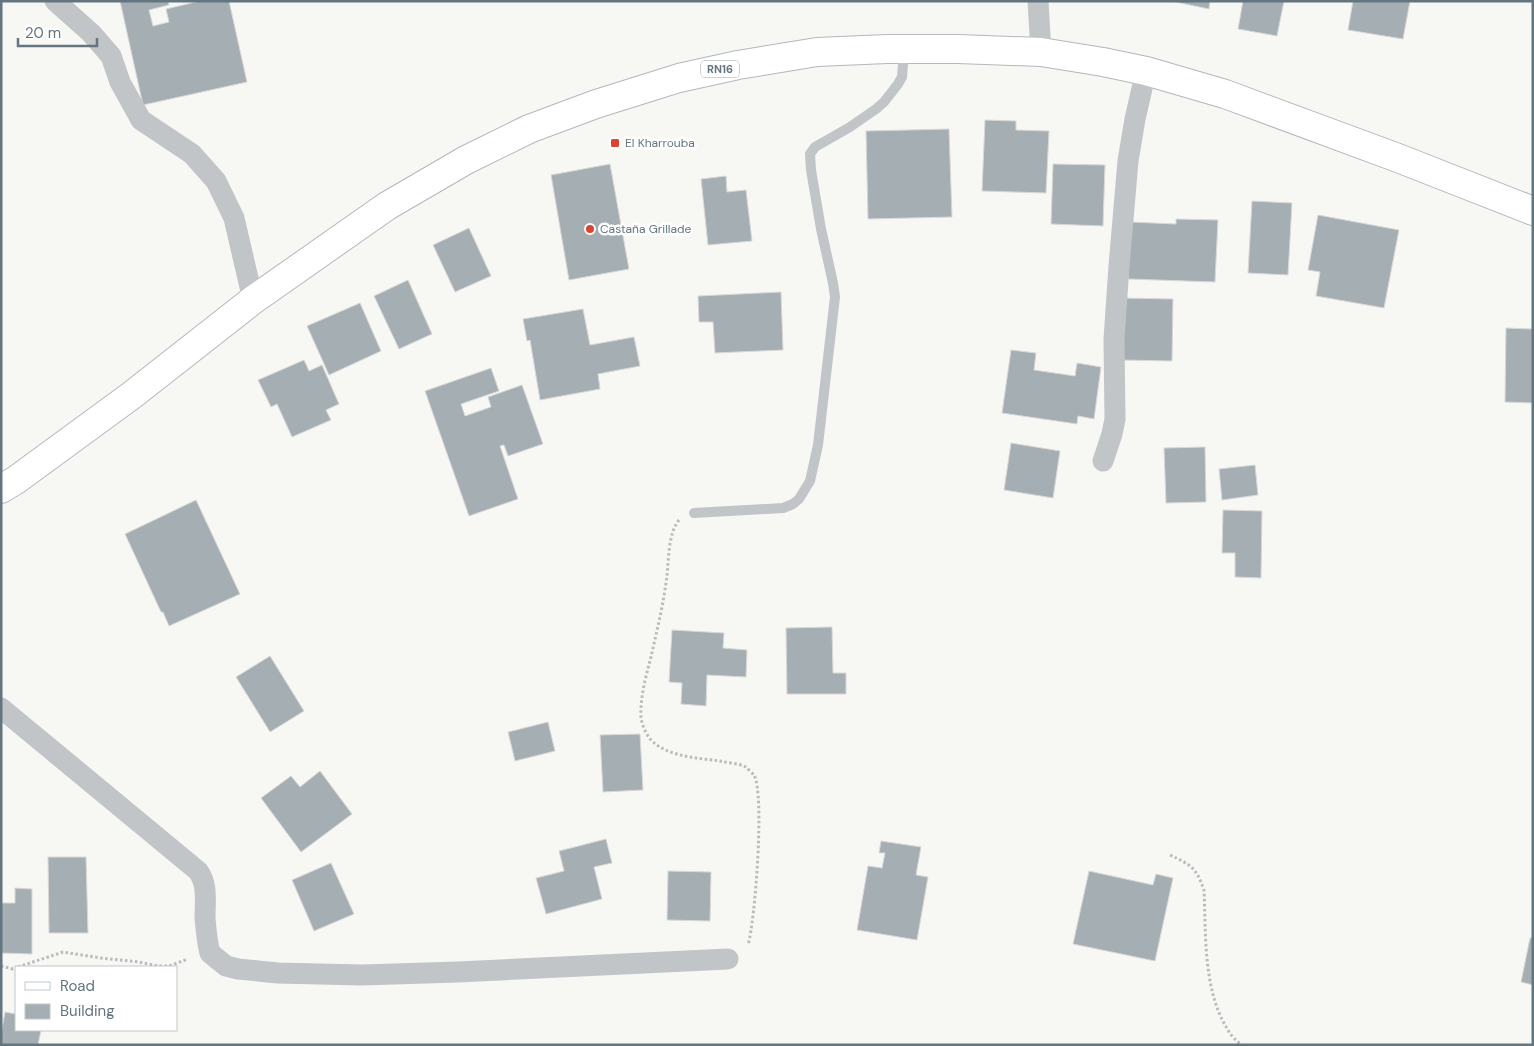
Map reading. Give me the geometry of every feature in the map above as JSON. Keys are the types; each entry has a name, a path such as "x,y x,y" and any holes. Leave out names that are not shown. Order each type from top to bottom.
{"main road":[{"name":"RN16","path":"1,489 132,395 253,300 388,206 466,160 529,130 596,104 679,78 738,65 817,52 904,49 1041,52 1103,62 1146,71 1226,94 1398,158 1533,212"}],"street":[{"path":"55,1 91,33 110,56 120,82 141,120 192,154 216,181 234,218 253,300"},
{"path":"1038,1 1041,52"},
{"path":"1103,461 1115,419 1114,339 1128,160 1133,127 1146,71"},
{"path":"1,708 198,871 205,888 210,953 226,966 288,974 362,975 728,959"}],"lane":[{"path":"694,513 783,508 799,499 810,481 818,445 834,297 811,170 810,154 814,147 850,127 884,102 902,77 904,49"}],"path":[{"path":"694,513 678,521 674,528 665,588 643,688 641,719 652,741 668,751 734,763 747,768 754,775 758,801 757,864 750,939 746,948 728,959"},
{"path":"1170,855 1195,870 1204,890 1209,982 1219,1013 1228,1032 1241,1045"},
{"path":"169,966 191,957 208,945"},
{"path":"23,966 63,952 158,966"},
{"path":"1,966 15,968"}],"building":[{"path":"120,1 168,1 169,5 149,10 153,26 169,22 166,9 200,1 229,1 247,82 143,105"},
{"path":"1171,1 1210,1 1209,9"},
{"path":"1243,1 1284,1 1277,36 1238,29"},
{"path":"1353,1 1410,1 1403,39 1348,30"},
{"path":"985,120 1016,121 1016,130 1049,131 1046,193 982,191"},
{"path":"949,129 952,217 868,219 866,131"},
{"path":"610,164 629,269 569,280 551,175"},
{"path":"1053,164 1105,165 1103,226 1051,224"},
{"path":"726,176 727,192 746,190 752,241 708,245 701,179"},
{"path":"1252,201 1292,203 1288,275 1248,273"},
{"path":"1318,215 1399,230 1384,308 1316,296 1320,272 1308,270"},
{"path":"1176,219 1218,220 1215,282 1128,279 1130,222 1176,224"},
{"path":"469,228 491,276 455,292 433,245"},
{"path":"408,280 432,334 399,349 374,296"},
{"path":"781,292 783,350 715,353 713,322 699,322 698,296"},
{"path":"1122,298 1173,299 1172,361 1121,360"},
{"path":"360,303 381,351 329,375 307,326"},
{"path":"583,309 590,345 634,337 640,366 598,374 600,389 540,400 530,340 527,341 523,319"},
{"path":"1506,328 1533,329 1533,403 1505,402"},
{"path":"1011,350 1036,353 1034,370 1075,376 1077,363 1101,367 1094,419 1078,416 1077,424 1002,413"},
{"path":"304,360 309,371 322,365 339,404 326,410 331,420 292,437 277,404 271,407 258,380"},
{"path":"491,368 499,391 461,404 465,416 491,407 488,397 522,385 543,444 508,456 504,445 500,446 518,499 469,516 425,391"},
{"path":"1011,443 1060,451 1053,498 1004,490"},
{"path":"1205,447 1206,502 1166,503 1164,448"},
{"path":"1255,465 1258,495 1222,500 1219,469"},
{"path":"196,500 240,594 169,626 125,534"},
{"path":"1223,510 1262,511 1261,578 1235,577 1235,553 1222,553"},
{"path":"832,627 833,673 846,673 846,694 787,694 786,628"},
{"path":"672,630 724,633 723,648 747,650 746,677 707,675 706,706 681,704 682,683 669,682"},
{"path":"270,656 304,711 270,732 236,677"},
{"path":"548,722 555,751 515,761 508,732"},
{"path":"640,734 643,790 603,792 600,735"},
{"path":"320,771 352,814 301,852 261,798 291,776 300,787"},
{"path":"606,839 612,863 594,867 602,899 546,914 536,878 564,871 559,851"},
{"path":"881,841 921,847 916,875 928,877 917,940 857,930 868,866 882,868 885,853 879,853"},
{"path":"48,857 86,857 88,933 49,933"},
{"path":"331,863 354,914 314,931 292,880"},
{"path":"668,871 711,872 710,921 667,920"},
{"path":"1089,871 1153,885 1156,874 1173,878 1155,961 1073,944"},
{"path":"15,888 32,889 32,954 1,953 1,903 15,903"},
{"path":"1530,938 1533,938 1533,985 1521,982"},
{"path":"5,1012 15,1014 15,1031 41,1031 38,1045 1,1045"}],"place":[{"name":"El Kharrouba","path":"615,143"},
{"name":"Castaña Grillade","path":"590,229"}]}
